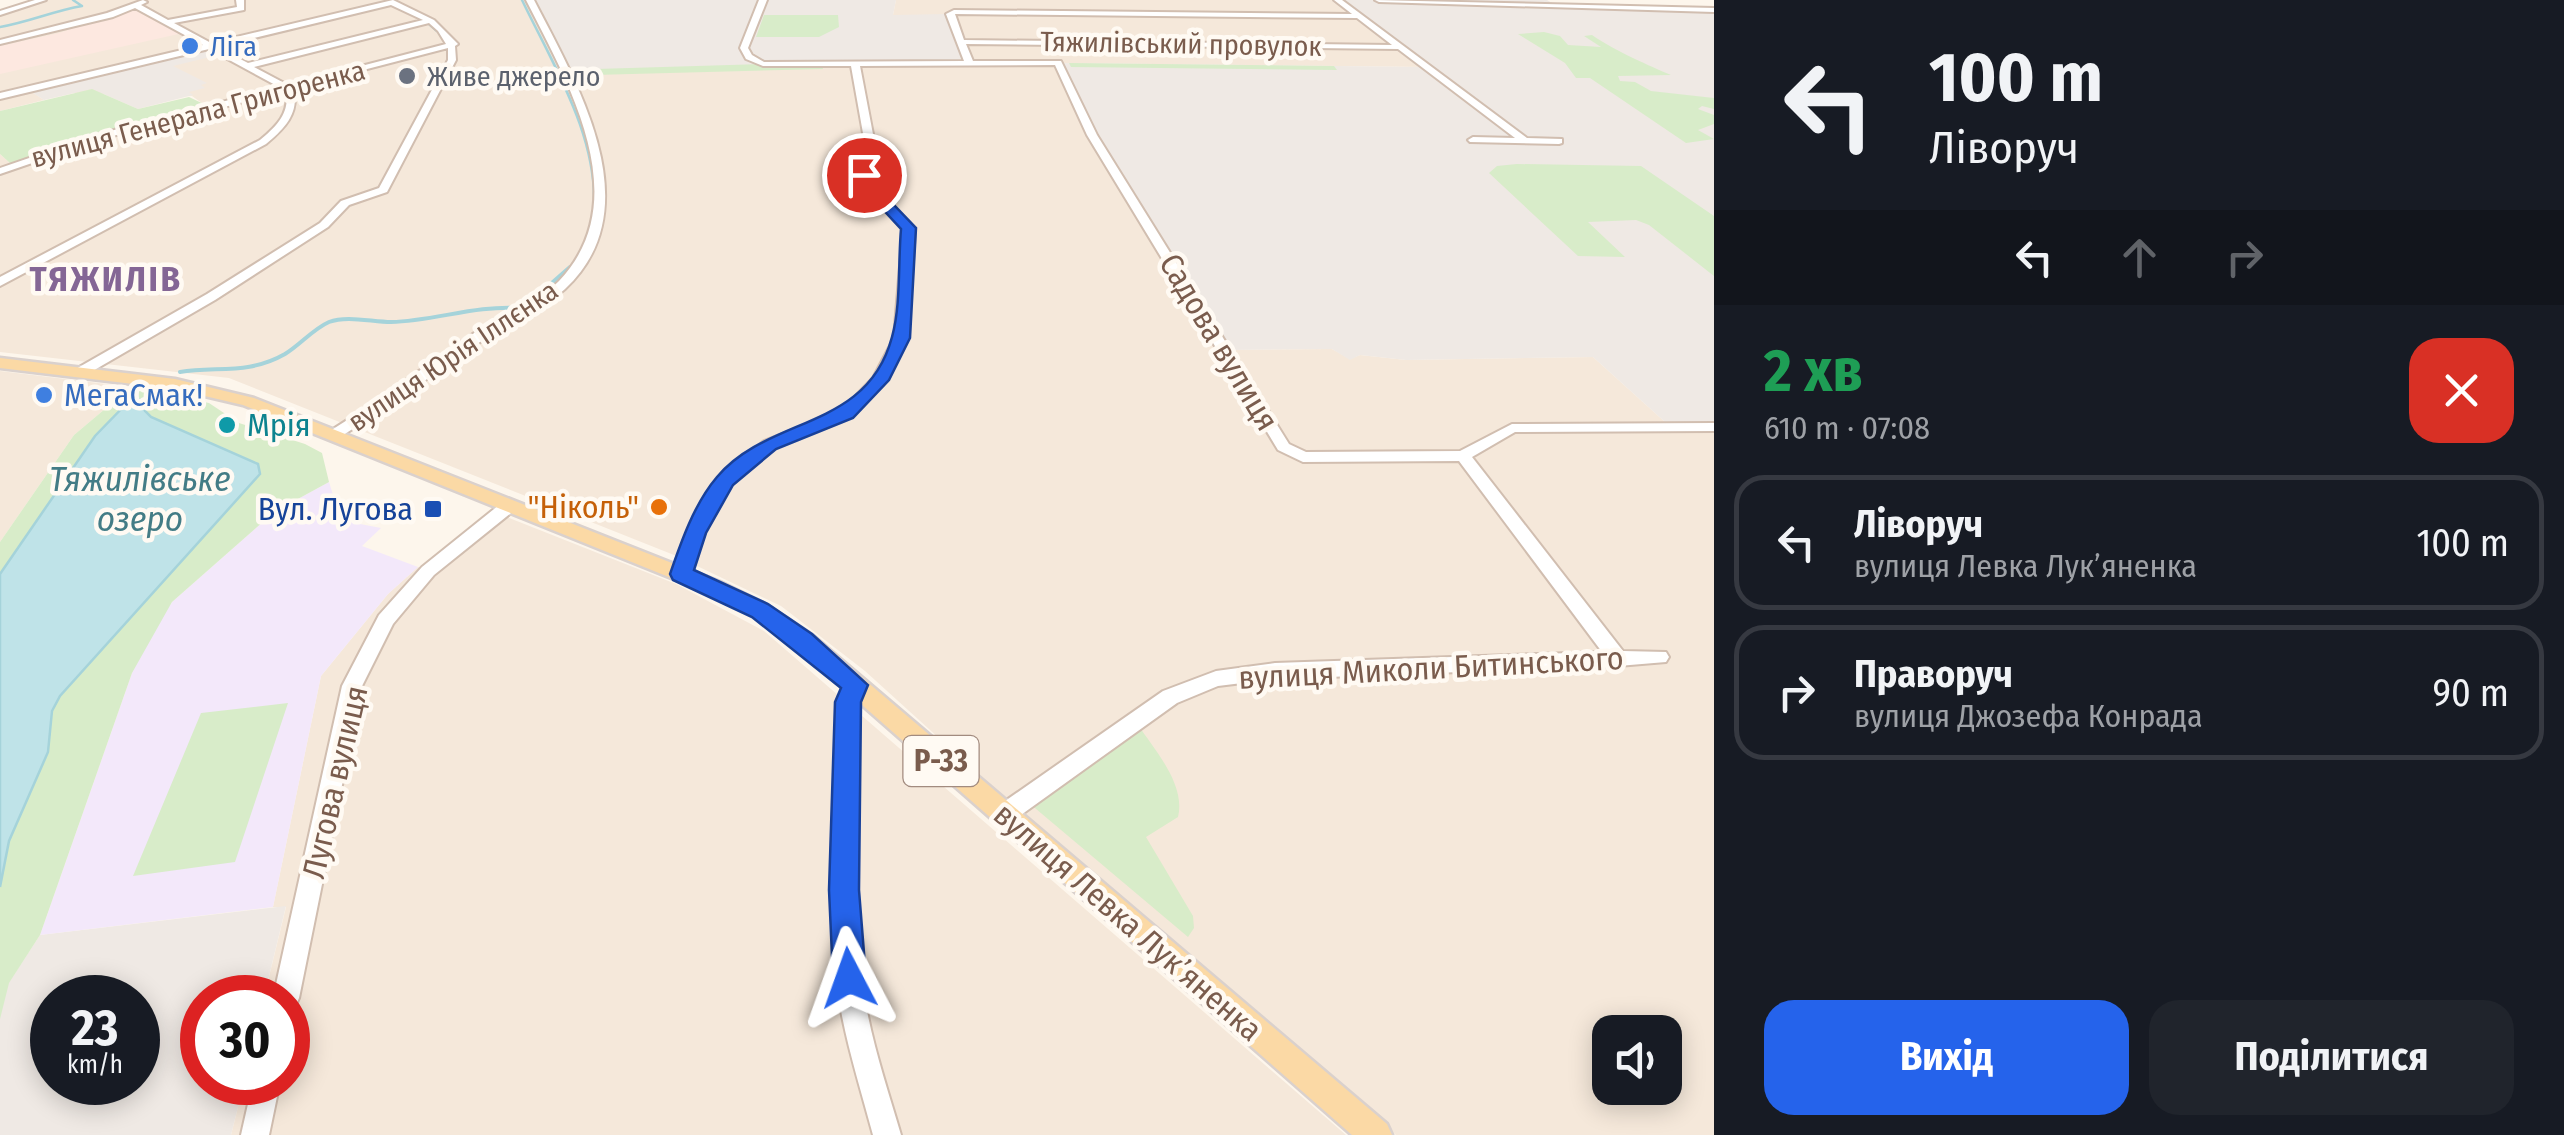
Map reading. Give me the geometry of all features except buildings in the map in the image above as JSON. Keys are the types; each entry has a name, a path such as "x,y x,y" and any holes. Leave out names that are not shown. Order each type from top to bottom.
{"main road":[{"name":"вулиця Левка Лукʼяненка","path":"0,363 210,391 335,434 681,574 760,610 804,641 1376,1135"}],"street":[{"path":"0,13 42,0"},
{"path":"0,42 148,0"},
{"path":"169,22 241,8 244,6 240,0"},
{"name":"вулиця Юрія Іллєнка","path":"335,434 503,320 541,303 572,276 593,246 600,227 598,166 566,70 530,0"},
{"path":"763,0 744,42 746,53 754,61 969,62 950,14 954,12 1360,16"},
{"path":"1338,0 1525,140"},
{"path":"1379,0 1714,10"},
{"path":"0,96 389,1 429,21 454,44 452,60 424,117 382,190 346,204 324,224 243,276 80,372"},
{"path":"0,282 263,142 282,127 292,110 293,93 288,88 137,6"},
{"path":"247,66 429,21"},
{"name":"Тяжилівський провулок","path":"961,42 1400,47"},
{"name":"вулиця Генерала Григоренка","path":"0,171 102,136 454,44"},
{"name":"Садова вулиця","path":"969,62 1058,63 1092,135 1283,448 1302,457 1463,456"},
{"path":"681,574 695,533 724,481 770,444 846,414 880,380 901,338 908,228 866,184 864,175 872,150 855,63"},
{"path":"1474,140 1559,141"},
{"path":"1618,659 1463,456 1512,428 1714,427"},
{"name":"Лугова вулиця","path":"291,975 352,686 386,620 428,571 510,505"},
{"name":"вулиця Миколи Битинського","path":"1004,816 1170,696 1216,678 1275,671 1659,657"},
{"path":"855,685 848,702 846,935 858,1026 887,1135"},
{"path":"255,1135 262,1105"}],"shaded area":[{"path":"45,0 536,0 573,70 719,66 893,15 896,0 1338,0 1428,67 1059,63 1229,350 1332,349 1350,359 1360,355 1406,360 1593,357 1665,422 1714,422 1714,1135 1396,1135 1027,818 865,671 781,606 674,555 229,378 0,352 0,154 11,164 92,136 206,106 192,96 32,92 44,100 0,111 0,14"},
{"path":"536,0 896,0 893,15 946,14 963,58 969,62 572,70"},
{"path":"1338,0 1547,0 1557,6 1714,10 1714,422 1665,422 1593,357 1406,360 1360,355 1350,360 1332,349 1229,350 1092,135 1058,63 1426,67"},
{"path":"132,9 183,33 0,74 0,46 59,33"},
{"path":"198,50 218,55 173,66 207,83 201,85 205,88 189,92 193,95 138,109 92,89 44,100 30,91"},
{"path":"0,371 131,387 74,435 0,542"},
{"path":"329,482 335,501 355,523 381,528 362,546 418,567 388,594 321,676 273,907 40,935 132,673 150,636 172,602 274,512"},
{"path":"499,514 676,584 764,631 1346,1135 231,1135 238,1105 310,1105 310,975 269,975 286,907 273,907 321,676 388,594 418,567 429,571"},
{"path":"286,906 269,975 180,975 180,1105 238,1105 231,1135 0,1135 0,996 40,935"}],"green space":[{"path":"764,15 838,15 839,27 819,37 756,37"},
{"path":"1544,32 1560,36 1568,45 1601,47 1584,36 1592,35 1671,75 1618,76 1620,81 1635,82 1651,91 1714,98 1714,109 1698,109 1714,115 1714,124 1698,130 1714,139 1686,143 1590,78 1576,78 1565,63 1518,34"},
{"path":"1069,63 1334,66 1337,70 1071,67"},
{"path":"821,64 823,69 594,75 596,69"},
{"path":"92,89 138,109 189,97 208,106 92,136 11,164 0,154 0,111"},
{"path":"1497,166 1641,166 1714,216 1714,276 1649,225 1636,220 1588,222 1625,257 1578,256 1489,173"},
{"path":"131,387 209,403 239,423 305,444 322,453 329,482 274,512 172,602 132,673 40,935 9,983 0,1019 0,542 74,435"},
{"path":"288,703 235,862 133,876 201,713"},
{"path":"1138,725 1167,768 1178,793 1178,817 1146,837 1193,916 1194,928 1188,937 1029,803"}],"water":[{"name":"Тяжилівське озеро","path":"131,399 143,400 151,417 258,464 260,474 60,696 52,711 48,752 9,841 0,887 0,574 95,436"}],"waterway":[{"name":"ТЯЖИЛІВ","path":"0,27 82,6 73,0"},
{"path":"522,0 583,133 594,189 593,217"},
{"path":"403,9 422,20"},
{"path":"429,24 437,31"},
{"path":"529,303 570,267"},
{"path":"180,372 271,361 336,320 407,321 520,308"}],"place":[{"name":"Ліга","path":"190,46"},
{"name":"Живе джерело","path":"407,76"},
{"name":"МегаСмак!","path":"44,395"},
{"name":"Мрія","path":"227,425"},
{"name":"\"Ніколь\"","path":"659,507"},
{"name":"Вул. Лугова","path":"433,509"}],"district":[{"name":"ТЯЖИЛІВ","path":"106,279"}],"route":[{"path":"849,978 844,890 848,702 855,685 760,610 681,574 695,533 724,481 770,444 846,414 865,399 880,380 901,338 907,223 874,193 864,175"}]}
